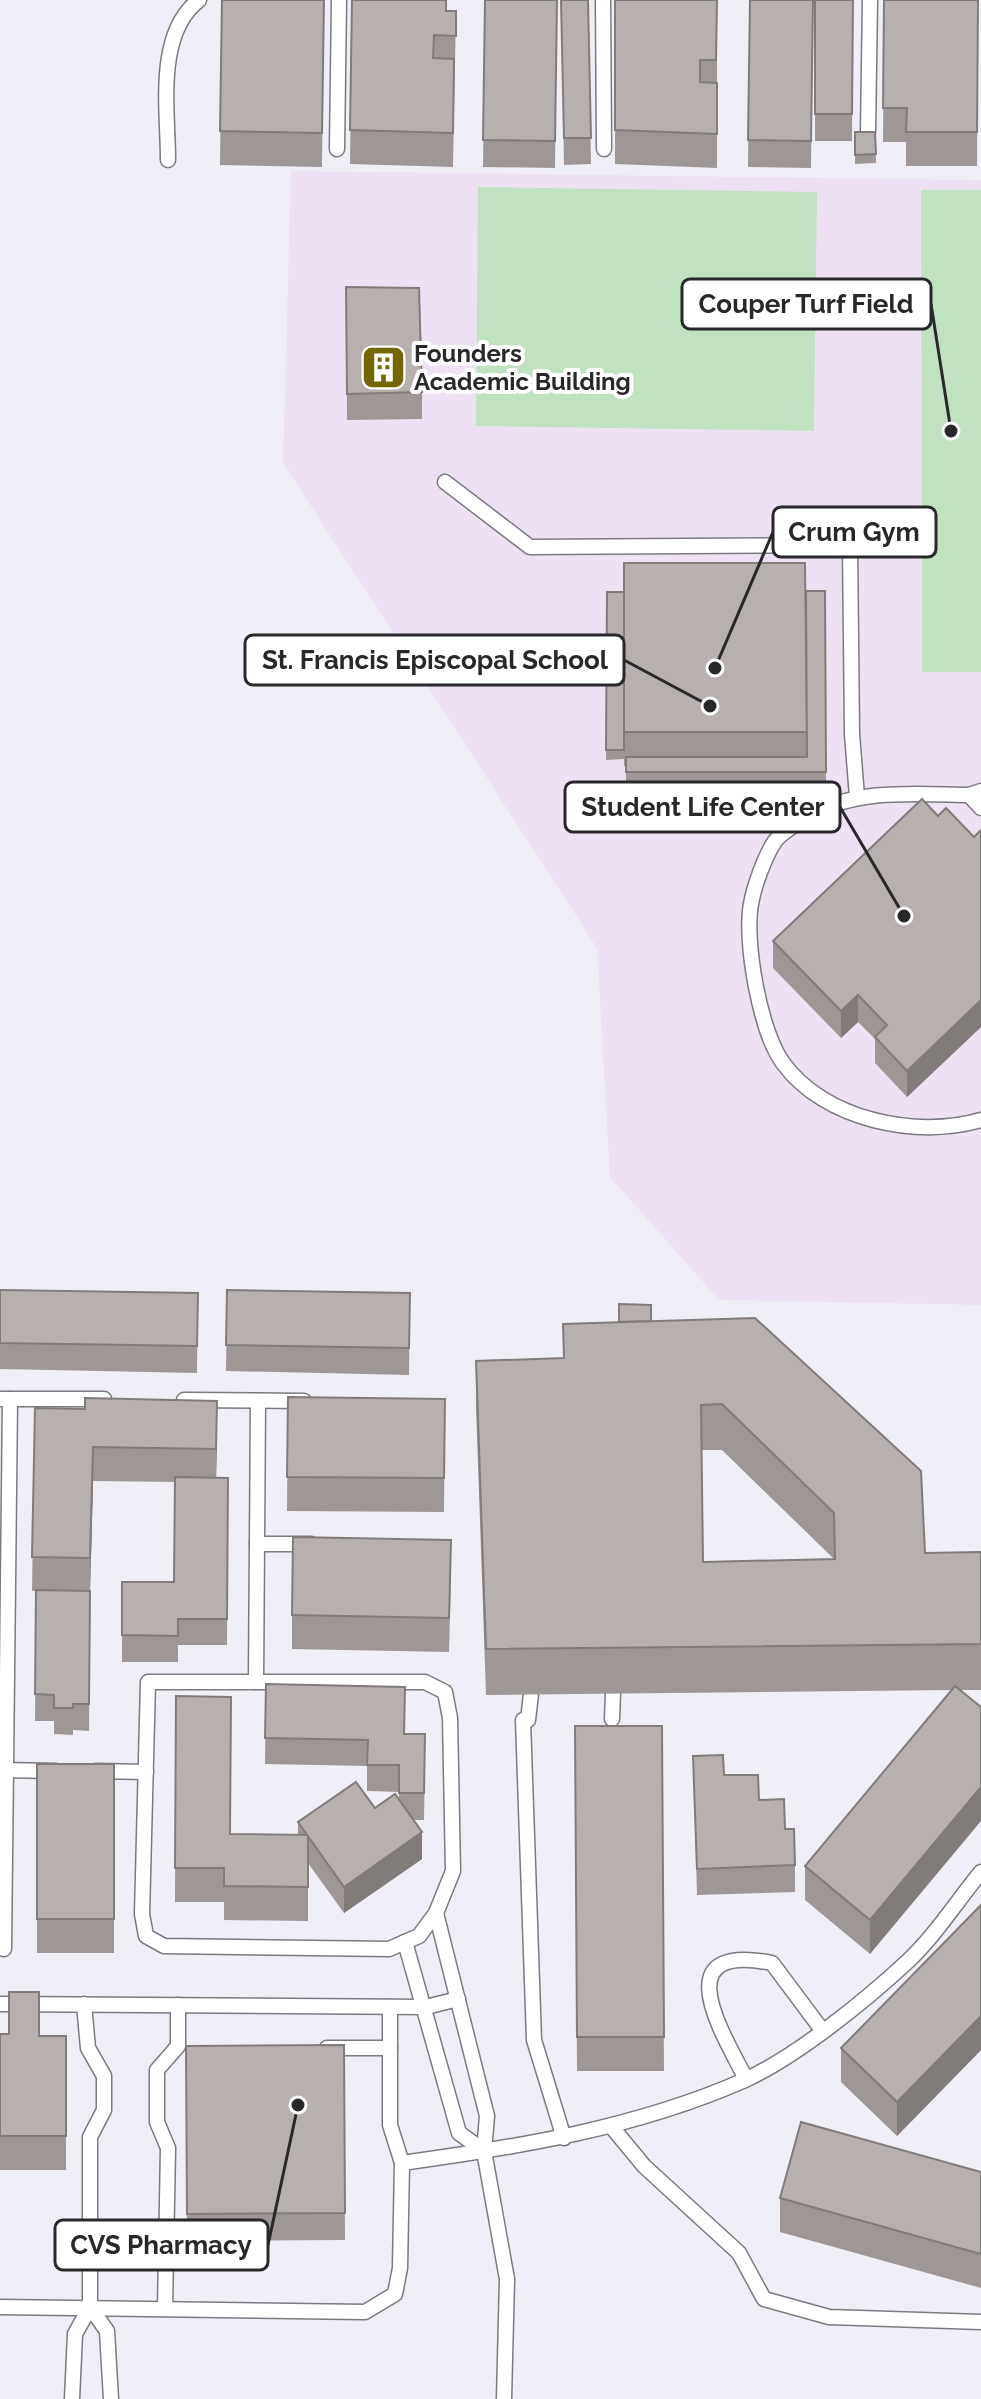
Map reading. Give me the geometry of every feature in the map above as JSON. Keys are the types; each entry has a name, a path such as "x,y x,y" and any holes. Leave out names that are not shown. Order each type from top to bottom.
{"lane":[{"path":"168,160 169,53 186,10 199,0"},
{"path":"337,149 339,0"},
{"path":"603,0 604,149"},
{"path":"868,132 870,0"},
{"path":"445,482 530,547 850,545 852,734 857,797"},
{"path":"981,808 975,793 857,797 810,815 776,840 751,904 751,929 756,979 766,1023 782,1062 812,1091 849,1110 898,1126 956,1127 981,1120"},
{"path":"4,1949 5,1399 119,1400"},
{"path":"165,1400 319,1401"},
{"path":"256,1682 258,1401"},
{"path":"257,1544 333,1544"},
{"path":"148,1682 425,1682 445,1692 450,1718 453,1871 436,1913 419,1936 389,1949 164,1946 146,1936 142,1914 146,1772 148,1682"},
{"path":"612,1719 613,1693"},
{"path":"531,1694 525,1720 534,2040 564,2138"},
{"path":"3,1770 68,1771"},
{"path":"84,1771 146,1772"},
{"path":"402,2163 564,2138 611,2126 746,2079 786,2057 909,1961 981,1872"},
{"path":"436,1913 487,2116 484,2151 507,2279 504,2399"},
{"path":"405,1942 426,2007 459,2133 484,2151"},
{"path":"746,2079 708,2004 710,1979 724,1963 747,1958 772,1963 822,2030"},
{"path":"0,2004 426,2007 458,1999"},
{"path":"72,2399 75,2334 90,2307 90,2137 104,2110 104,2076 88,2048 84,2004"},
{"path":"165,2308 168,2148 157,2122 157,2070 186,2046 178,2005"},
{"path":"0,2307 365,2312 395,2294 400,2268 402,2163 390,2125 390,2007"},
{"path":"314,2048 390,2048"},
{"path":"611,2126 644,2166 739,2253 764,2299 829,2317 981,2322"},
{"path":"88,2233 168,2232"},
{"path":"90,2307 107,2331 111,2399"}],"shaded area":[{"path":"291,171 981,180 981,1305 719,1300 610,1177 597,948 283,463"}],"green space":[{"path":"478,187 817,192 814,431 476,426"},
{"path":"921,190 981,190 981,672 922,672"}],"building":[{"path":"222,0 324,0 322,133 220,131"},
{"path":"352,0 446,0 446,11 456,11 456,36 434,35 433,58 454,59 453,133 350,130"},
{"path":"485,0 557,0 555,141 483,140"},
{"path":"561,0 588,0 591,138 564,138"},
{"path":"615,0 717,0 716,60 700,60 700,82 717,83 717,134 615,130"},
{"path":"750,0 813,0 811,141 748,140"},
{"path":"815,0 853,0 852,114 815,114"},
{"path":"884,0 978,0 977,132 906,132 907,108 883,108"},
{"path":"855,132 875,132 876,154 855,155"},
{"name":"Founders Academic Building","path":"346,287 419,288 422,392 347,394"},
{"path":"624,563 805,563 807,732 624,732"},
{"path":"806,591 825,591 826,772 626,772 626,757 807,757"},
{"path":"607,592 624,592 624,750 606,750"},
{"path":"922,799 938,816 946,808 974,837 981,830 981,1000 907,1071 875,1037 887,1025 858,995 841,1011 773,941"},
{"path":"0,1290 198,1293 197,1346 0,1343"},
{"path":"227,1290 410,1293 409,1348 226,1345"},
{"path":"619,1304 651,1305 651,1321 619,1322"},
{"path":"755,1318 921,1471 925,1553 981,1552 981,1644 486,1649 476,1361 564,1358 563,1324","holes":["722,1404 834,1513 835,1559 703,1562 701,1405"]},
{"path":"288,1397 445,1399 444,1478 287,1477"},
{"path":"85,1398 217,1401 216,1449 93,1447 90,1558 32,1557 35,1408 85,1409"},
{"path":"175,1477 228,1478 227,1619 178,1619 178,1636 122,1635 122,1582 174,1582"},
{"path":"293,1537 451,1540 449,1618 292,1615"},
{"path":"36,1590 90,1591 89,1704 54,1708 54,1695 35,1694"},
{"path":"266,1684 405,1687 404,1734 425,1734 424,1793 399,1793 399,1765 367,1765 368,1740 265,1738"},
{"path":"955,1686 981,1707 981,1787 870,1920 805,1866"},
{"path":"176,1696 231,1697 230,1834 308,1835 308,1887 224,1886 224,1868 175,1868"},
{"path":"575,1726 662,1726 664,2037 577,2037"},
{"path":"723,1755 724,1775 758,1775 759,1800 784,1799 785,1829 794,1829 795,1865 697,1869 693,1756"},
{"path":"37,1764 114,1764 114,1919 37,1919"},
{"path":"356,1782 375,1808 395,1794 422,1832 344,1887 298,1822"},
{"path":"981,1905 981,2016 897,2102 841,2048"},
{"path":"9,1992 39,1992 39,2036 66,2036 66,2136 0,2136 0,2034 9,2034"},
{"path":"344,2045 345,2213 187,2214 186,2046"},
{"path":"801,2122 981,2172 981,2254 780,2198"}],"place":[{"name":"Founders Academic Building","path":"383,367"},
{"name":"Couper Turf Field","path":"951,431"},
{"name":"Crum Gym","path":"715,668"},
{"name":"St. Francis Episcopal School","path":"710,706"},
{"name":"Student Life Center","path":"904,916"},
{"name":"CVS Pharmacy","path":"298,2105"}]}
